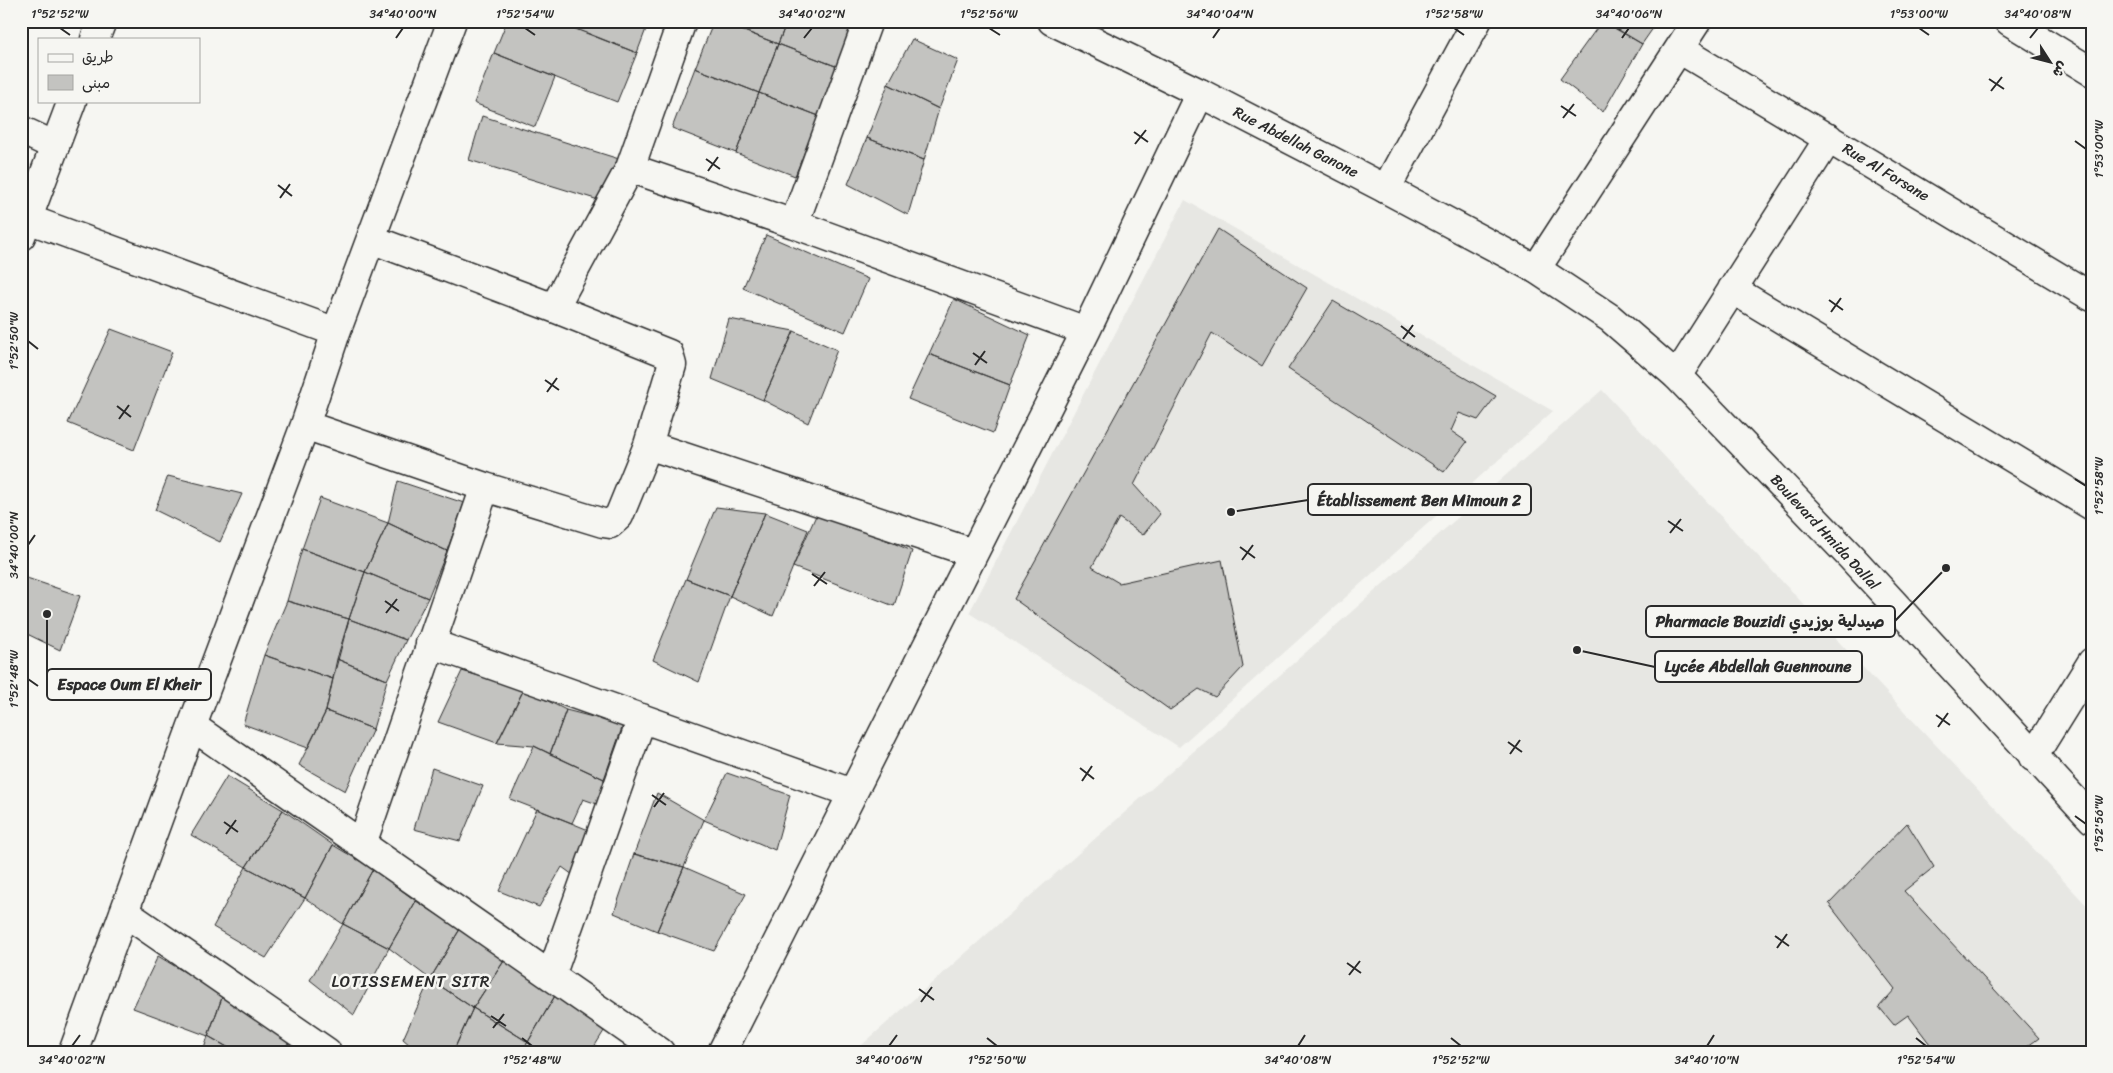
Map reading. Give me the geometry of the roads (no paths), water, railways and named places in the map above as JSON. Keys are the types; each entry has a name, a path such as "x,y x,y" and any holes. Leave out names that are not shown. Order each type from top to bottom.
{"street":[{"path":"95,38 102,21"},
{"path":"73,1052 192,726 306,424 336,332 452,21"},
{"path":"554,308 630,168 682,21"},
{"path":"794,224 868,21"},
{"name":"Rue Abdellah Ganone","path":"1052,21 1200,93 1536,269"},
{"path":"1386,189 1477,21"},
{"path":"1536,269 1697,21"},
{"path":"2009,21 2092,72"},
{"name":"Rue Al Forsane","path":"1679,49 2092,297"},
{"path":"722,1052 1086,331 1200,93"},
{"path":"72,102 24,227 336,332"},
{"path":"21,130 55,146"},
{"path":"1677,376 1829,138"},
{"path":"630,168 794,224 1086,331"},
{"path":"306,424 485,487 610,524 619,516 648,445 672,365 669,354 554,308 371,239"},
{"name":"Boulevard Hmida Dallal","path":"1536,269 1610,318 1677,376 1851,557 2092,820"},
{"path":"1732,289 2092,506"},
{"path":"648,445 973,554"},
{"path":"362,844 485,487"},
{"path":"430,644 852,793"},
{"path":"2033,757 2092,662"},
{"path":"551,976 642,718"},
{"path":"192,726 660,1052"},
{"path":"124,912 312,1047"}],"place":[{"name":"Établissement Ben Mimoun 2","path":"1231,512"},
{"name":"Pharmacie Bouzidi صيدلية بوزيدي","path":"1946,568"},
{"name":"Espace Oum El Kheir","path":"47,614"},
{"name":"Lycée Abdellah Guennoune","path":"1577,650"}],"district":[{"name":"LOTISSEMENT SITR","path":"411,981"}]}
